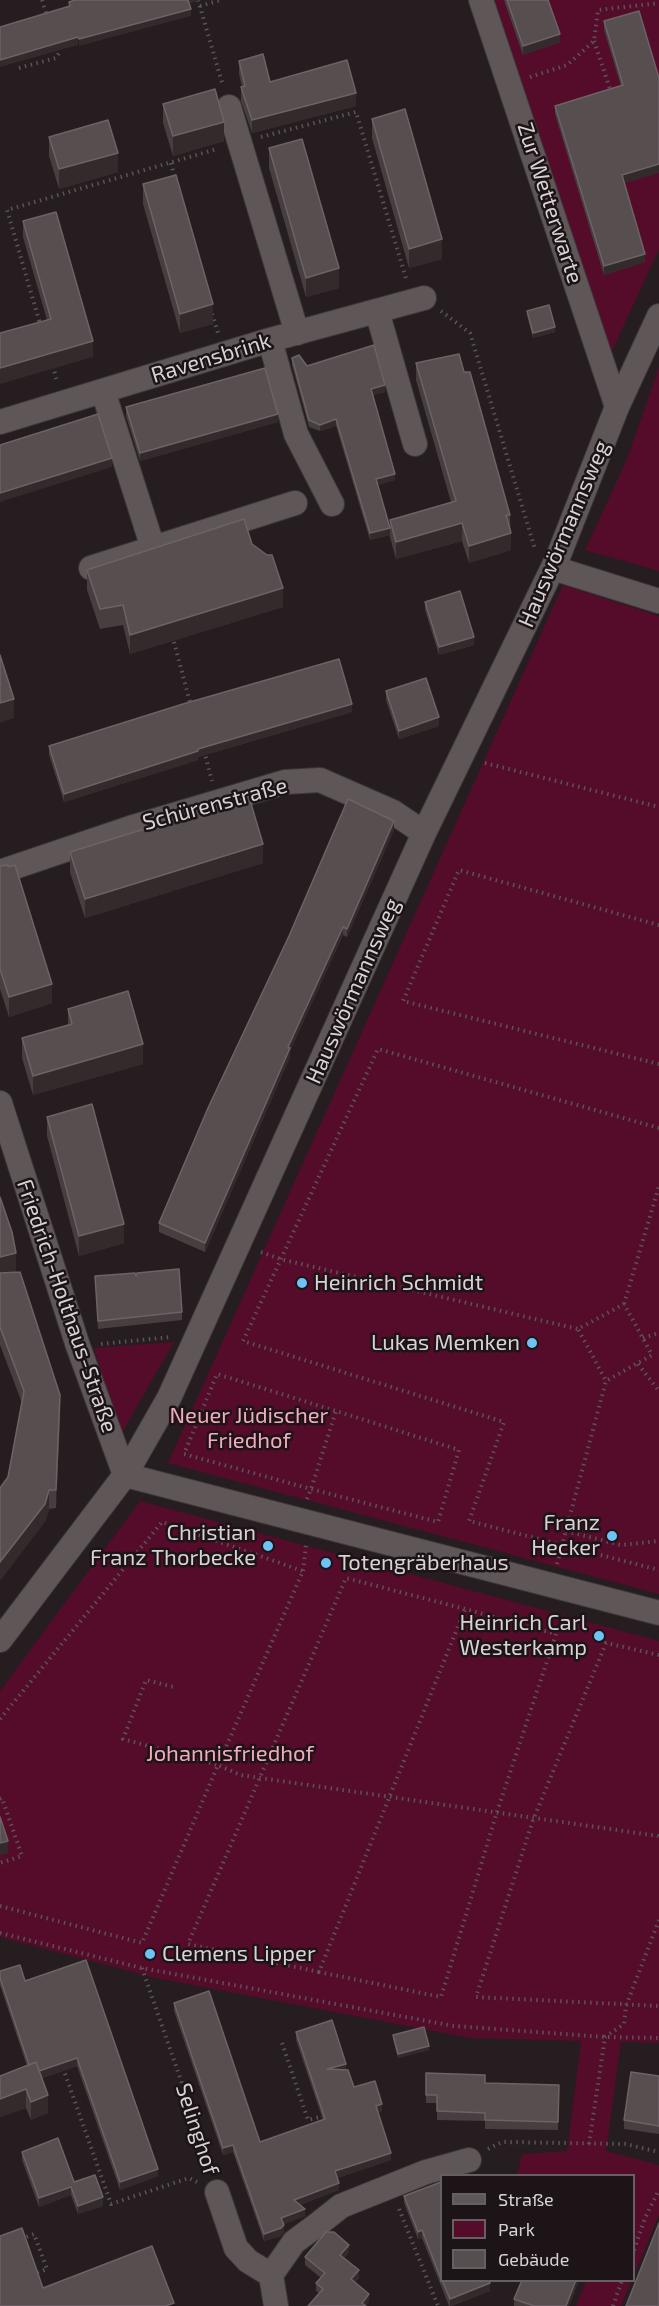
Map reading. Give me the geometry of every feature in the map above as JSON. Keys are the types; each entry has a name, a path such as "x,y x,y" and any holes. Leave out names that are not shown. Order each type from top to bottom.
{"street":[{"name":"Zur Wetterwarte","path":"481,0 617,406"},
{"path":"229,107 297,333"},
{"name":"Ravensbrink","path":"0,422 270,340 419,300"},
{"path":"377,311 415,444"},
{"name":"Hauswörmannsweg","path":"0,1640 125,1475 169,1398 424,833 549,577 617,406 658,323"},
{"path":"270,340 296,434 332,504"},
{"path":"103,391 153,548"},
{"path":"91,568 295,503"},
{"path":"549,577 659,601"},
{"name":"Schürenstraße","path":"0,872 130,828 285,782 320,780 393,812 424,833"},
{"name":"Friedrich-Holthaus-Straße","path":"0,1103 78,1346 125,1475"},
{"path":"125,1475 659,1613"},
{"path":"276,2306 271,2275 294,2242 325,2218 341,2206 389,2186 469,2160"},
{"name":"Selinghof","path":"217,2192 236,2248 248,2261 271,2275"}],"path":[{"path":"42,0 50,25"},
{"path":"198,0 229,107"},
{"path":"200,6 221,0"},
{"path":"611,93 594,41 598,10 659,3"},
{"path":"36,19 47,16"},
{"path":"510,83 567,65 594,41"},
{"path":"19,68 56,58 59,53 56,44"},
{"path":"43,335 7,210 356,112 419,300 470,333 549,577"},
{"path":"171,163 177,185"},
{"path":"211,309 224,354"},
{"path":"50,358 63,403"},
{"path":"174,642 193,711"},
{"path":"202,745 218,802"},
{"path":"459,758 659,807"},
{"path":"659,925 459,870 404,1000 659,1064"},
{"path":"659,1128 378,1049 243,1341 504,1422 469,1521 659,1570"},
{"path":"239,1245 280,1259 578,1329 624,1304 659,1186"},
{"path":"606,1381 652,1355 624,1304"},
{"path":"555,1570 606,1381 578,1329"},
{"path":"643,1338 659,1334"},
{"path":"78,1346 198,1335"},
{"path":"638,1364 659,1390"},
{"path":"217,1374 459,1450 438,1522 311,1489 184,1454 217,1374"},
{"path":"306,1505 336,1411"},
{"path":"0,1719 162,1522 303,1571"},
{"path":"566,1531 621,1545 659,1541"},
{"path":"0,1906 142,1943 303,1571 306,1546"},
{"path":"346,1578 465,1610 556,1634 497,1812 441,1997 188,1944 346,1578"},
{"path":"319,1972 465,1610"},
{"path":"659,1655 606,1643 533,1820 476,1997 659,2006"},
{"path":"177,1688 146,1680 123,1739 218,1765 240,1775 659,1837"},
{"path":"0,1799 2,1798 22,1856 0,1863"},
{"path":"589,2144 605,2037 624,2024 626,2006 659,1920"},
{"path":"0,1933 142,1968 454,2026 605,2037 659,2037"},
{"name":"Selinghof","path":"142,1968 211,2165 217,2192"},
{"path":"282,2043 308,2120 323,2116 327,2126"},
{"path":"61,2063 111,2204 189,2178 217,2192"},
{"path":"469,2160 502,2142 625,2144 659,2152"},
{"path":"389,2186 438,2306"},
{"path":"635,2245 659,2190"},
{"path":"17,2240 34,2234 46,2269 32,2274"},
{"path":"613,2306 621,2282"}],"green space":[{"path":"493,0 659,0 659,249 611,353"},
{"path":"659,367 659,571 585,550 627,459"},
{"name":"Neuer Jüdischer Friedhof","path":"563,585 659,616 659,1594 168,1463"},
{"path":"174,1342 121,1434 94,1348"},
{"name":"Johannisfriedhof","path":"140,1501 659,1641 659,2043 621,2042 606,2151 659,2165 659,2215 635,2273 635,2174 517,2174 522,2154 567,2151 581,2041 471,2038 156,1978 0,1937 0,1691"},
{"path":"585,2282 631,2282 621,2306 576,2306"}],"building":[{"path":"75,0 188,0 191,9 79,39 78,37 0,60 0,27 70,6 69,2"},
{"path":"507,0 548,0 560,34 523,46"},
{"path":"639,11 659,78 659,164 622,175 645,254 604,266 555,106 623,85 604,21"},
{"path":"263,54 270,82 347,60 356,93 252,120 241,87 245,86 239,61"},
{"path":"215,89 224,122 173,136 163,104"},
{"path":"405,109 442,239 409,249 372,119"},
{"path":"108,120 118,153 59,169 49,137"},
{"path":"302,139 339,268 306,278 269,148"},
{"path":"176,175 213,304 180,314 143,184"},
{"path":"56,212 93,341 0,368 0,333 51,319 23,221"},
{"path":"549,305 555,327 533,333 527,311"},
{"path":"374,345 385,385 371,389 395,474 376,479 390,528 370,533 336,419 320,425 309,420 292,358 299,355 307,366"},
{"path":"459,354 464,372 470,372 510,515 506,515 511,533 469,546 462,523 396,542 390,520 456,501 416,363"},
{"path":"265,368 278,414 140,453 126,407"},
{"path":"98,414 112,458 0,493 0,445"},
{"path":"244,519 252,544 267,555 272,555 283,588 130,635 123,605 100,609 87,570"},
{"path":"460,591 474,637 439,647 425,602"},
{"path":"0,655 14,699 0,703"},
{"path":"339,659 352,704 198,749 198,751 64,794 49,746"},
{"path":"426,678 439,717 399,731 386,691"},
{"path":"249,797 263,844 85,899 70,852"},
{"path":"348,799 394,821 347,929 343,927 288,1047 290,1048 205,1243 159,1223 208,1108 289,936"},
{"path":"8,865 8,867 15,865 52,984 9,997 0,969 0,866"},
{"path":"128,991 143,1044 33,1076 22,1038 72,1024 68,1009"},
{"path":"92,1104 124,1224 79,1236 47,1117"},
{"path":"0,1197 12,1232 16,1253 0,1257"},
{"path":"179,1269 182,1312 98,1321 95,1276 135,1273 136,1276 137,1273"},
{"path":"20,1272 60,1395 56,1490 49,1490 45,1504 0,1562 0,1488 8,1477 24,1391 0,1327 0,1273"},
{"path":"0,1817 8,1841 0,1843"},
{"path":"86,1960 158,2169 120,2182 77,2058 39,2071 36,2062 29,2065 0,1978 0,1971 20,1965 25,1981"},
{"path":"209,1991 260,2142 325,2119 296,2032 332,2020 346,2064 327,2069 348,2070 354,2087 375,2081 382,2104 376,2106 391,2153 335,2171 339,2183 294,2200 305,2209 281,2218 284,2225 281,2228 264,2234 233,2145 223,2148 174,2003"},
{"path":"424,2027 429,2046 398,2054 393,2035"},
{"path":"36,2062 48,2095 31,2102 26,2089 0,2099 0,2076"},
{"path":"631,2072 659,2076 659,2126 624,2120"},
{"path":"426,2073 485,2075 485,2083 559,2085 558,2122 485,2120 485,2113 437,2111 437,2095 426,2095"},
{"path":"58,2138 74,2182 95,2175 103,2197 78,2206 71,2187 39,2198 22,2152"},
{"path":"440,2182 440,2276 422,2230 418,2232 404,2196"},
{"path":"659,2223 659,2306 626,2306"},
{"path":"22,2228 43,2288 152,2246 174,2303 166,2306 0,2306 0,2236"},
{"path":"326,2232 334,2232 349,2245 340,2255 359,2270 351,2279 369,2294 362,2303 366,2306 308,2306 323,2289 316,2283 325,2273 305,2257"},
{"path":"443,2282 490,2283 450,2299"},
{"path":"521,2282 575,2282 566,2306 534,2306 514,2299"}],"place":[{"name":"Heinrich Schmidt","path":"302,1283"},
{"name":"Lukas Memken","path":"532,1343"},
{"name":"Franz Hecker","path":"612,1536"},
{"name":"Christian Franz Thorbecke","path":"268,1546"},
{"name":"Totengräberhaus","path":"326,1563"},
{"name":"Heinrich Carl Westerkamp","path":"599,1636"},
{"name":"Clemens Lipper","path":"150,1954"}]}
